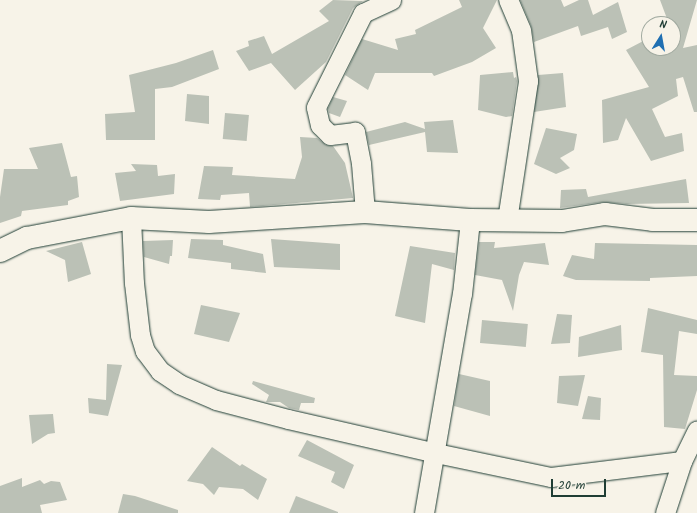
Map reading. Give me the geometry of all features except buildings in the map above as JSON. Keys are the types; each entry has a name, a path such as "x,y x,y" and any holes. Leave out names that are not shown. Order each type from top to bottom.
{"street":[{"path":"364,212 361,163 355,132 330,135 320,125 316,107 363,13 392,0"},
{"path":"507,220 528,82 521,30 508,0"},
{"path":"0,251 27,238 130,218 209,222 364,212 470,220 562,221 605,214 653,220 697,220"},
{"path":"130,218 134,283 140,335 145,350 160,371 179,384 216,400 436,453 551,476 682,461"},
{"path":"424,513 436,453 462,294 470,220"},
{"path":"665,513 682,461 697,430"}]}
